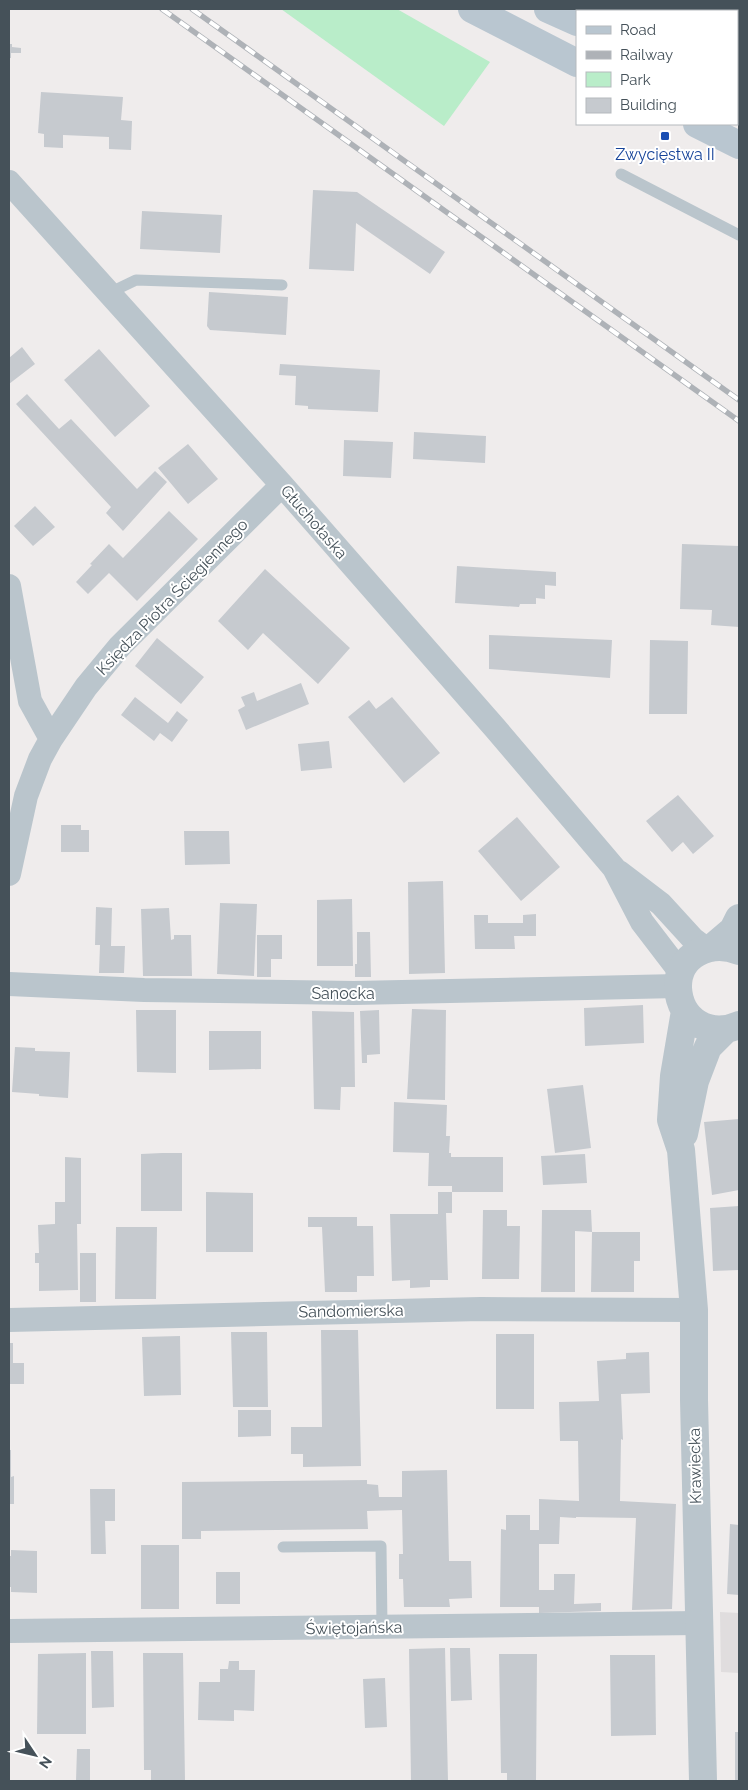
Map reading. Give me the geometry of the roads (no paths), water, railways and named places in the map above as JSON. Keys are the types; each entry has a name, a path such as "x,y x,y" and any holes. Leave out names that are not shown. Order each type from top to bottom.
{"main road":[{"path":"472,9 576,62"},
{"path":"548,9 576,22"},
{"path":"698,125 739,145"}],"street":[{"name":"Głuchołaska","path":"9,182 282,485 495,728 614,868 661,904 693,939 709,947"},
{"name":"Księdza Piotra Ściegiennego","path":"9,874 26,796 40,759 51,739 86,688 120,646 282,485"},
{"path":"9,586 30,702 51,739"},
{"name":"Głuchołaska","path":"614,868 681,990"},
{"path":"733,1030 713,1029 702,1026 693,1020 681,990 686,963 695,954 709,947 733,930 739,918"},
{"path":"709,947 728,946 739,951"},
{"name":"Sanocka","path":"9,984 144,990 354,993 681,990"},
{"name":"Krawiecka","path":"681,990 671,1120 681,1150 694,1310 698,1623 703,1781"},
{"name":"Krawiecka","path":"681,1150 695,1082 708,1048 733,1030"},
{"name":"Sandomierska","path":"9,1320 481,1309 694,1310"},
{"name":"Świętojańska","path":"9,1631 698,1623"}],"lane":[{"path":"622,174 739,235"},
{"path":"109,293 136,280 282,284"},
{"path":"283,1547 381,1546 382,1627"}],"railway":[{"path":"162,9 739,421"},
{"path":"192,9 739,400"}],"place":[{"name":"Zwycięstwa II","path":"665,136"}]}
